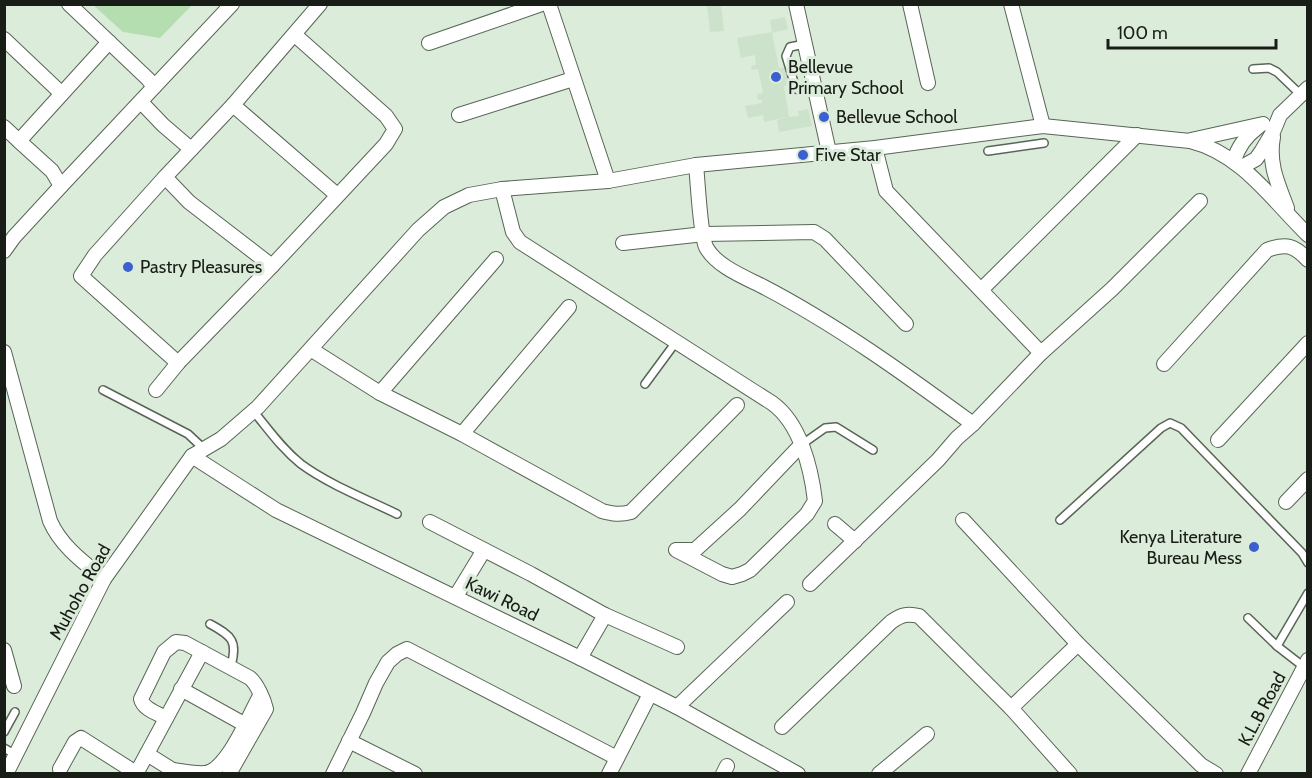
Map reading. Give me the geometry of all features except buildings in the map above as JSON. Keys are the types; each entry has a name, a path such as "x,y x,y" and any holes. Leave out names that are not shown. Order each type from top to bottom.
{"street":[{"path":"69,4 154,87"},
{"path":"4,251 61,186 232,4"},
{"path":"178,363 81,276 95,255 295,35 320,4"},
{"path":"429,44 542,4"},
{"path":"549,4 608,181"},
{"path":"796,4 829,152"},
{"path":"910,4 928,83"},
{"path":"1011,4 1043,126"},
{"path":"156,390 178,363 386,144 394,129 386,116 295,35"},
{"path":"4,39 61,93"},
{"path":"19,141 109,42"},
{"path":"459,115 573,79"},
{"path":"1238,164 1256,159 1268,128 1304,92"},
{"path":"141,102 190,149"},
{"path":"232,105 337,195"},
{"path":"198,453 221,439 254,412 418,230 444,207 468,195 502,189 608,181 696,165 875,148 1043,126 1186,140 1212,148 1238,164 1308,235"},
{"path":"4,127 52,171 61,186"},
{"path":"1186,140 1268,128"},
{"path":"1238,164 1237,151 1245,138 1268,128"},
{"path":"1268,128 1272,169 1291,217"},
{"path":"982,289 1137,135"},
{"path":"875,148 886,191 1041,353"},
{"path":"696,165 706,247 715,258 728,268 788,300 840,332 910,378 973,424"},
{"path":"165,177 189,202 272,266"},
{"path":"502,189 513,232 520,242 778,408 798,433 814,492 815,501 812,508 750,570 732,577 676,550 695,550 740,509 801,445"},
{"path":"810,584 938,460 1041,353 1112,289 1200,201"},
{"path":"623,243 704,234 814,232 825,239 906,324"},
{"path":"1164,364 1267,250 1281,245 1293,248 1308,260"},
{"path":"380,393 496,259"},
{"path":"462,434 569,307"},
{"path":"1218,440 1308,343"},
{"path":"312,350 380,393 462,434 602,511 622,515 631,512 640,504 736,405"},
{"path":"4,352 55,534 77,558 104,579"},
{"name":"Muhoho Road","path":"6,774 10,751 104,579 198,453"},
{"name":"Kawi Road","path":"198,453 276,510 456,596 677,707 798,774"},
{"path":"1286,502 1308,479"},
{"path":"963,520 1078,644 1201,765 1216,774"},
{"path":"430,522 605,615 677,647"},
{"path":"835,524 855,541"},
{"path":"456,596 484,550"},
{"path":"677,707 787,602"},
{"path":"782,727 891,622 902,614 919,616 1011,708 1070,774"},
{"path":"580,658 605,615"},
{"path":"165,718 147,708 142,704 141,699 160,658 167,647 176,642 185,643 250,678 256,684 266,709 229,774"},
{"path":"1011,708 1078,644"},
{"path":"333,774 388,662 407,649 617,758"},
{"path":"4,650 14,686"},
{"path":"60,769 75,742 81,738 136,773 201,651"},
{"name":"K.L.B Road","path":"1248,774 1306,664"},
{"path":"181,689 244,724"},
{"path":"609,774 650,694"},
{"path":"147,754 176,772 206,773 218,768 226,759 260,696"},
{"path":"879,774 927,734"},
{"path":"349,741 415,774"}],"lane":[{"path":"805,44 790,47 786,56 796,89 815,88"},
{"path":"1253,69 1269,68 1304,92"},
{"path":"1011,131 1015,147"},
{"path":"988,151 1044,143"},
{"path":"645,384 676,342"},
{"path":"103,390 188,434 198,453"},
{"path":"254,412 284,449 301,464 397,514"},
{"path":"1060,520 1161,428 1170,423 1181,428 1302,553 1308,563"},
{"path":"801,445 825,428 836,427 873,450"},
{"path":"1277,646 1308,593"},
{"path":"1248,618 1277,646 1306,664"},
{"path":"210,624 231,638 235,652 231,666"},
{"path":"4,732 15,712"}],"shaded area":[{"path":"707,5 721,5 724,31 710,32"},
{"name":"Bellevue Primary School","path":"785,17 788,29 772,33 779,68 789,67 792,84 784,86 789,117 799,116 798,111 808,109 812,126 779,132 777,120 787,117 764,122 763,115 748,118 745,106 762,103 762,100 758,100 757,94 763,93 758,69 752,70 751,66 756,65 755,55 741,58 737,38 772,32 770,20"}],"green space":[{"path":"93,5 192,5 160,38 123,32"}],"place":[{"name":"Bellevue Primary School","path":"776,77"},
{"name":"Bellevue School","path":"824,117"},
{"name":"Five Star","path":"803,155"},
{"name":"Pastry Pleasures","path":"128,267"},
{"name":"Kenya Literature Bureau Mess","path":"1254,547"}]}
